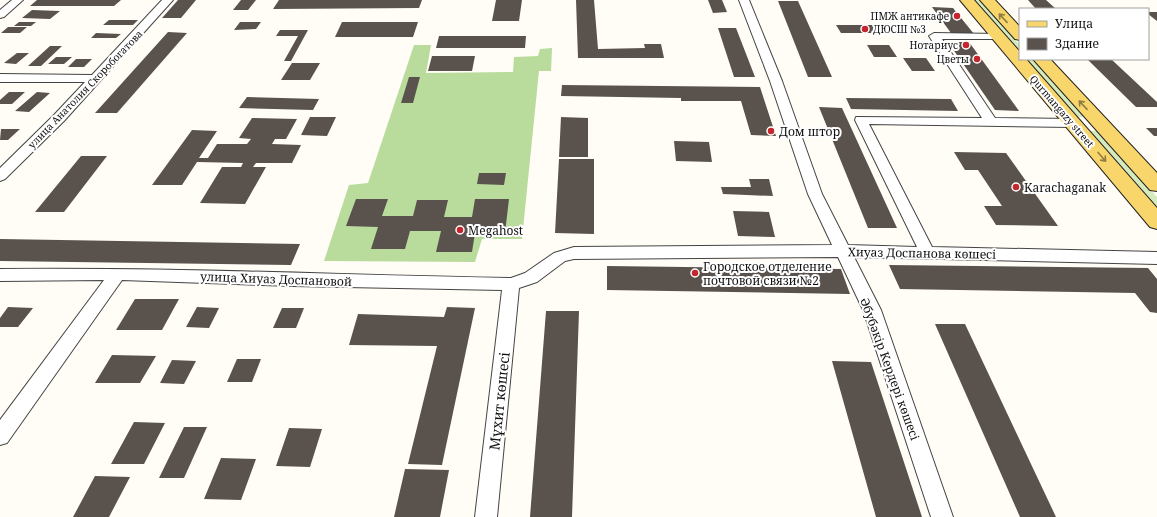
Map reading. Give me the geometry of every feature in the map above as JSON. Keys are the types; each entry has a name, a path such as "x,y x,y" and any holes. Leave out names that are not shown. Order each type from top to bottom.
{"main road":[{"name":"Qurmangazy street","path":"967,0 1157,222"},
{"path":"986,0 1019,35"},
{"name":"Qurmangazy street","path":"1042,60 1157,185"},
{"path":"1072,123 1100,123"}],"street":[{"path":"0,15 18,0"},
{"name":"улица Анатолия Скоробогатова","path":"0,176 96,79 168,0"},
{"name":"Әбубәкір Кердері көшесі","path":"744,0 776,81 815,194 872,310 942,517"},
{"path":"991,122 934,36 999,37"},
{"path":"0,78 96,79"},
{"path":"928,254 861,120 1072,123"},
{"name":"Хиуаз Доспанова көшесі","path":"546,265 574,253 843,251 1157,258"},
{"name":"улица Хиуаз Доспановой","path":"0,275 118,274 300,280 511,284 531,278 546,265"},
{"path":"0,436 118,274"},
{"name":"Мұхит көшесі","path":"486,517 511,284"}],"green space":[{"path":"973,0 980,0 1019,44 1019,53"},
{"path":"414,45 431,45 426,73 513,72 514,57 538,56 540,49 552,48 551,71 539,71 522,239 482,239 475,262 324,261 349,185 368,183"},
{"path":"1025,60 1034,60 1084,117 1075,117"},
{"path":"1087,131 1098,131 1157,197 1157,210"}],"building":[{"path":"37,0 121,0 114,6 30,6"},
{"path":"178,0 196,0 181,18 162,18"},
{"path":"241,0 256,0 248,10 233,10"},
{"path":"279,0 422,0 419,8 273,9"},
{"path":"496,0 522,0 519,21 492,21"},
{"path":"576,0 594,0 598,49 645,48 644,44 661,44 664,58 578,58"},
{"path":"708,0 722,0 727,12 713,13"},
{"path":"1028,0 1046,0 1055,8 1035,8"},
{"path":"778,1 798,1 832,77 808,77"},
{"path":"932,7 953,8 974,34 951,33"},
{"path":"32,10 60,11 50,19 22,18"},
{"path":"1149,12 1157,12 1157,21 1149,15"},
{"path":"109,20 138,20 133,25 103,25"},
{"path":"19,22 36,22 31,26 14,26"},
{"path":"240,22 261,22 256,29 234,30"},
{"path":"342,22 418,22 413,37 335,37"},
{"name":"ДЮСШ №3","path":"836,25 890,25 895,33 841,33"},
{"path":"8,27 27,27 20,33 1,33"},
{"path":"718,28 736,28 755,77 734,77"},
{"path":"280,30 308,30 291,61 284,61 298,36 276,36"},
{"path":"168,32 187,33 117,113 95,113"},
{"path":"96,33 121,34 116,38 91,38"},
{"path":"439,36 526,36 525,48 436,48"},
{"path":"948,42 969,42 1019,111 995,110"},
{"path":"867,45 889,45 897,57 874,57"},
{"path":"50,46 62,46 41,66 28,66"},
{"path":"17,53 29,53 16,64 4,63"},
{"path":"432,56 475,56 472,71 428,71"},
{"path":"56,57 72,57 64,64 48,64"},
{"path":"903,58 926,58 935,71 912,71"},
{"path":"76,59 92,59 84,67 68,67"},
{"path":"1088,60 1112,60 1157,102 1157,107 1136,107"},
{"path":"292,63 320,63 310,80 281,80"},
{"path":"409,77 420,77 413,103 401,103"},
{"path":"562,85 760,87 776,136 751,135 741,101 681,101 681,98 561,96"},
{"path":"9,92 25,92 12,104 0,104 0,100"},
{"path":"37,92 50,93 29,112 15,111"},
{"path":"247,97 319,99 313,110 239,108"},
{"path":"846,98 951,99 958,111 851,109"},
{"path":"819,107 842,108 897,228 868,228"},
{"path":"310,117 336,117 327,136 301,135"},
{"path":"561,117 588,118 588,157 559,157"},
{"path":"252,118 297,119 286,139 275,139 272,144 301,145 292,163 256,163 253,167 266,167 245,204 200,203 222,167 241,167 243,163 197,162 182,185 152,185 192,130 217,131 199,158 208,158 217,144 247,144 251,139 239,138"},
{"path":"1146,128 1157,128 1157,136 1154,136"},
{"path":"1,129 20,129 8,140 0,140"},
{"path":"674,141 709,142 712,162 676,161"},
{"path":"954,152 1006,153 1058,226 996,225 984,206 1002,206 978,170 965,170"},
{"path":"81,156 107,156 64,212 35,212"},
{"path":"559,159 594,159 594,234 555,233"},
{"path":"479,173 506,173 504,185 477,184"},
{"path":"749,179 769,179 773,196 723,194 721,187 751,187"},
{"path":"356,199 388,199 382,216 413,216 417,200 448,200 444,217 472,217 475,199 509,199 505,233 475,233 472,252 436,252 441,231 410,231 405,249 371,249 378,227 346,226"},
{"path":"733,211 769,212 775,237 738,236"},
{"path":"0,239 300,244 291,265 0,261"},
{"path":"889,265 1148,268 1157,279 1157,313 1150,312 1135,293 900,289"},
{"path":"607,266 841,269 850,294 607,290"},
{"path":"135,299 179,299 162,330 116,330"},
{"path":"8,307 33,308 18,327 0,327 0,318"},
{"path":"197,307 219,308 209,328 186,327"},
{"path":"447,307 475,308 442,465 408,464 437,346 349,345 358,314 444,317"},
{"path":"282,308 304,308 296,328 273,328"},
{"path":"546,311 579,311 572,517 530,517"},
{"path":"935,324 965,324 1056,517 1020,517"},
{"path":"112,355 156,356 140,383 95,383"},
{"path":"237,359 261,359 252,382 227,382"},
{"path":"172,360 196,361 184,384 160,383"},
{"path":"832,361 871,362 922,517 876,517"},
{"path":"134,422 165,423 144,464 111,464"},
{"path":"184,427 207,427 184,478 159,478"},
{"path":"289,428 322,429 310,467 276,466"},
{"path":"221,458 256,459 241,500 204,499"},
{"path":"405,469 449,470 440,517 394,517"},
{"path":"95,476 130,477 109,517 73,517"}],"place":[{"name":"ПМЖ антикафе","path":"957,16"},
{"name":"ДЮСШ №3","path":"865,29"},
{"name":"Нотариус","path":"966,45"},
{"name":"Цветы","path":"977,59"},
{"name":"Дом штор","path":"771,131"},
{"name":"Karachaganak","path":"1016,187"},
{"name":"Megahost","path":"460,230"},
{"name":"Городское отделение почтовой связи №2","path":"695,273"}]}
